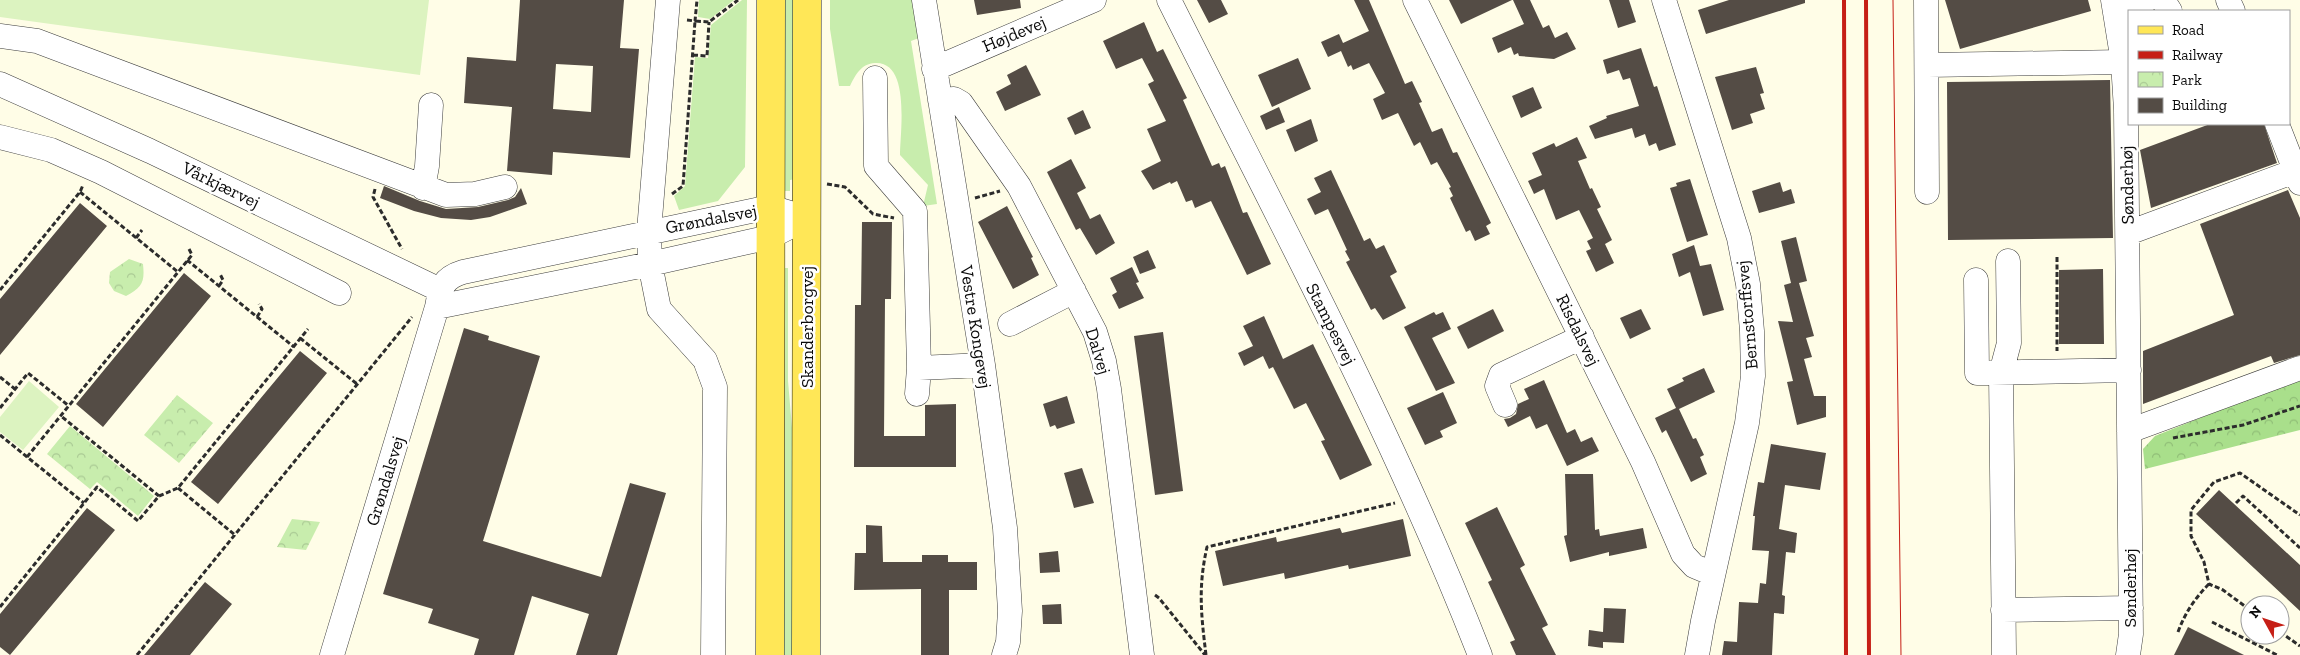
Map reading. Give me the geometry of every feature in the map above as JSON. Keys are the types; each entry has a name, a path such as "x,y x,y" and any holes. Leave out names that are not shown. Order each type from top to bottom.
{"main road":[{"path":"770,655 771,0"},
{"name":"Skanderborgvej","path":"806,655 807,0"}],"street":[{"path":"668,0 649,231 650,264 659,309 705,360 715,387 713,655"},
{"name":"Vestre Kongevej","path":"924,0 983,365 1005,528 1010,611 1008,642 1004,655"},
{"name":"Højdevej","path":"934,69 1094,0"},
{"name":"Stampesvej","path":"1169,0 1382,425 1445,566 1480,655"},
{"name":"Risdalsvej","path":"1415,0 1643,462 1683,554 1694,566 1713,574"},
{"path":"1926,0 1928,65 1926,192"},
{"path":"2114,5 2146,0"},
{"name":"Bernstorffsvej","path":"1669,1 1739,238 1748,284 1752,322 1753,376 1747,422 1713,574"},
{"name":"Sønderhøj","path":"2114,5 2123,62 2126,110 2131,634 2128,655"},
{"path":"1,42 37,41 424,188 446,194 475,194 505,187"},
{"path":"1928,65 2123,62"},
{"path":"875,78 876,166 915,211 919,368 917,394"},
{"name":"Vårkjærvej","path":"0,84 150,151 439,298"},
{"name":"Dalvej","path":"940,100 954,99 961,102 1019,186 1095,332 1104,361 1142,655"},
{"path":"424,188 431,105"},
{"path":"2128,233 2298,177 2277,125"},
{"path":"0,137 51,150 91,168 339,293"},
{"name":"Grøndalsvej","path":"332,655 439,298 447,280 463,272 649,231 770,207 807,218"},
{"name":"Grøndalsvej","path":"439,298 650,264 770,237 807,218"},
{"path":"2004,655 2001,373 2009,343 2008,261"},
{"path":"1976,280 1977,373 2129,370"},
{"path":"1010,324 1074,291"},
{"path":"1505,405 1496,386 1500,375 1582,337"},
{"path":"919,368 983,365"},
{"path":"2129,431 2300,368"},
{"path":"1697,655 1713,574"},
{"path":"2003,610 2130,608"}],"path":[{"path":"671,195 683,186 695,21 709,22 738,0"},
{"path":"693,55 707,56 709,22"},
{"path":"0,290 80,192 91,168"},
{"path":"819,184 845,187 873,214 898,219 915,211"},
{"path":"80,192 178,272"},
{"path":"373,197 407,257"},
{"path":"136,238 142,230"},
{"path":"27,457 192,255 188,247"},
{"path":"2057,257 2055,342 2058,372"},
{"path":"187,260 294,346"},
{"path":"219,286 223,280 220,274"},
{"path":"137,655 414,314 439,298"},
{"path":"257,317 262,309 259,304"},
{"path":"0,606 97,487 138,521 159,496 178,488 308,329"},
{"path":"300,338 357,384"},
{"path":"0,408 28,373 69,406"},
{"path":"0,377 15,390"},
{"path":"2169,439 2243,425 2300,406"},
{"path":"61,416 159,496"},
{"path":"0,435 84,503"},
{"path":"2209,584 2204,562 2191,536 2191,510 2214,482 2240,473 2300,515"},
{"path":"178,488 235,535"},
{"path":"2236,503 2243,496 2300,548"},
{"path":"1206,655 1200,601 1201,574 1207,547 1415,499"},
{"path":"2209,584 2223,590 2240,603"},
{"path":"2178,632 2182,620 2197,596 2209,584"},
{"path":"1134,590 1147,591 1159,598 1206,655"},
{"path":"2212,622 2277,655"}],"green space":[{"path":"0,0 429,0 420,75 0,17"},
{"path":"699,0 734,0 710,19 698,17"},
{"path":"742,0 747,0 745,167 718,201 679,210 674,196 685,186 695,57 708,58 711,25"},
{"path":"782,0 796,0 796,179 790,180 790,191 784,191"},
{"path":"830,0 913,0 919,38 911,41 937,204 923,206 928,185 900,155 901,100 899,85 894,73 886,65 870,64 859,70 850,86 839,86 830,29"},
{"path":"129,259 143,264 143,280 136,290 126,296 114,291 109,283 110,272"},
{"path":"781,268 788,268 788,381 795,463 795,655 780,655"},
{"path":"2300,378 2300,430 2145,469 2143,449 2155,436"},
{"path":"29,381 59,407 23,450 0,432 0,417"},
{"path":"177,395 213,423 179,463 144,435"},
{"path":"70,426 154,496 138,516 97,482 90,489 47,454"},
{"path":"292,519 320,522 306,550 277,547"}],"building":[{"path":"520,0 624,0 620,48 639,49 630,158 553,152 552,175 507,171 512,107 464,103 467,57 516,61","holes":["556,64 593,66 591,112 553,109"]},
{"path":"974,0 1020,0 1021,8 977,15"},
{"path":"1197,0 1221,0 1228,14 1209,23"},
{"path":"1354,0 1369,0 1405,84 1412,81 1422,102 1419,103 1432,132 1442,128 1453,153 1457,152 1491,223 1486,226 1490,234 1475,241 1470,230 1466,232 1450,198 1453,196 1449,188 1451,187 1437,162 1431,165 1420,142 1414,146 1398,113 1382,120 1373,99 1385,93 1369,63 1353,70 1351,65 1348,67 1341,51 1328,57 1321,42 1339,34 1343,43 1369,31"},
{"path":"1449,0 1512,0 1461,24"},
{"path":"1513,0 1530,0 1543,28 1549,25 1555,38 1567,32 1576,49 1554,59 1519,56 1518,53 1514,55 1511,47 1498,53 1492,38 1524,24"},
{"path":"1609,0 1629,0 1636,22 1618,28"},
{"path":"1729,0 1805,0 1805,3 1706,34 1698,10"},
{"path":"1945,0 2088,0 2091,11 1960,49"},
{"path":"1144,22 1157,52 1163,49 1187,98 1183,100 1212,166 1219,163 1221,168 1225,166 1243,213 1247,212 1271,264 1247,275 1211,201 1195,208 1192,200 1186,202 1177,181 1171,184 1170,182 1153,190 1141,171 1161,161 1147,129 1166,121 1148,84 1154,81 1142,58 1116,69 1103,41"},
{"path":"1641,48 1654,87 1657,86 1676,145 1659,151 1656,143 1649,146 1645,134 1635,138 1632,128 1595,139 1589,126 1607,118 1606,116 1639,106 1630,78 1623,80 1619,70 1607,74 1603,60"},
{"path":"1298,58 1311,89 1272,107 1258,75"},
{"path":"1026,65 1041,95 1005,111 996,92 1011,84 1007,75"},
{"path":"1756,67 1764,93 1760,94 1765,109 1750,114 1753,123 1732,130 1715,77"},
{"path":"2110,80 2113,238 1948,240 1947,82"},
{"path":"1533,87 1542,108 1521,118 1512,96"},
{"path":"1279,107 1285,122 1266,130 1260,116"},
{"path":"1083,110 1091,128 1075,135 1067,118"},
{"path":"1311,119 1318,141 1295,152 1286,130"},
{"path":"2207,125 2264,125 2277,163 2151,208 2140,150"},
{"path":"1577,137 1587,158 1578,161 1590,189 1592,188 1601,207 1597,209 1612,240 1605,244 1614,263 1596,272 1586,251 1591,249 1587,241 1593,238 1579,210 1556,220 1544,189 1534,194 1528,181 1542,175 1532,153 1554,143 1556,147"},
{"path":"1071,159 1086,188 1077,193 1090,219 1100,214 1115,243 1096,255 1080,228 1076,230 1047,172"},
{"path":"1331,170 1364,241 1370,238 1376,249 1384,245 1397,272 1390,276 1406,308 1383,320 1375,308 1371,310 1346,262 1350,260 1345,251 1347,250 1328,209 1315,215 1307,199 1321,192 1314,178"},
{"path":"1690,179 1708,235 1687,242 1670,188 1677,186 1676,183"},
{"path":"1780,182 1783,192 1791,189 1795,203 1759,213 1752,191"},
{"path":"384,186 420,201 446,209 478,207 508,200 515,197 521,188 527,204 490,217 471,220 441,218 414,211 380,198"},
{"path":"2288,190 2300,218 2300,355 2274,363 2271,356 2143,404 2143,351 2234,315 2200,224"},
{"path":"80,203 107,226 0,355 0,299"},
{"path":"1007,206 1033,257 1031,258 1039,275 1013,289 978,222"},
{"path":"862,222 892,222 891,299 885,299 884,436 925,436 925,405 956,404 956,467 854,467 855,305 861,305"},
{"path":"1796,237 1807,281 1799,283 1814,336 1806,338 1812,357 1804,359 1814,396 1826,396 1826,417 1797,425 1787,382 1793,381 1778,321 1793,322 1784,285 1791,283 1781,241"},
{"path":"1694,245 1700,266 1711,264 1724,310 1703,316 1690,272 1679,277 1672,254"},
{"path":"1148,250 1156,268 1140,274 1133,257"},
{"path":"1132,267 1139,282 1136,283 1144,298 1119,309 1112,295 1117,292 1110,278"},
{"path":"2103,269 2104,344 2059,344 2059,270"},
{"path":"184,273 211,296 103,427 76,404"},
{"path":"1493,309 1504,331 1468,349 1457,327"},
{"path":"1641,309 1651,329 1630,339 1620,318"},
{"path":"1434,312 1436,315 1443,312 1451,329 1432,338 1455,383 1436,391 1404,327"},
{"path":"1264,316 1283,359 1313,344 1372,465 1340,480 1321,441 1325,440 1306,403 1294,409 1273,367 1269,369 1263,356 1244,366 1238,353 1253,346 1243,326"},
{"path":"464,328 489,336 488,340 540,356 483,541 601,577 630,483 666,493 617,655 576,655 589,614 532,596 514,655 474,655 479,639 428,623 433,609 383,594"},
{"path":"1163,332 1183,491 1155,495 1134,336"},
{"path":"300,351 327,373 218,504 191,482"},
{"path":"1704,368 1715,392 1679,409 1693,439 1696,438 1704,455 1700,457 1707,474 1691,482 1666,430 1662,433 1655,418 1676,408 1667,389 1684,381 1682,378"},
{"path":"1544,380 1567,433 1575,429 1581,442 1592,437 1599,451 1567,466 1547,424 1536,429 1530,416 1508,427 1504,419 1516,414 1518,404 1529,399 1524,389"},
{"path":"1443,392 1457,423 1440,431 1443,437 1425,445 1407,408"},
{"path":"1067,396 1075,423 1057,429 1055,425 1050,427 1043,404"},
{"path":"1771,444 1826,453 1820,490 1785,485 1779,529 1797,533 1795,553 1786,552 1782,595 1785,596 1784,614 1774,613 1772,655 1722,655 1724,641 1737,642 1739,602 1758,603 1760,583 1766,584 1769,551 1752,550 1755,516 1753,516 1758,482 1764,483"},
{"path":"1082,468 1094,503 1074,508 1064,473"},
{"path":"1565,474 1593,474 1595,530 1599,529 1600,536 1643,528 1647,548 1609,556 1609,552 1570,562 1564,536 1567,535"},
{"path":"2219,490 2300,565 2300,611 2290,602 2290,595 2283,595 2196,514"},
{"path":"1497,507 1525,565 1520,568 1548,625 1542,628 1556,655 1516,655 1510,642 1515,640 1488,582 1492,580 1465,523"},
{"path":"87,508 115,530 10,655 0,647 0,614"},
{"path":"1403,519 1411,556 1349,569 1348,565 1285,579 1284,573 1223,586 1215,551 1276,537 1277,542 1340,528 1342,533"},
{"path":"866,525 882,526 883,562 922,562 922,555 948,555 948,562 977,562 977,590 949,590 949,655 921,655 921,589 854,590 855,553 866,553"},
{"path":"1058,551 1060,572 1040,573 1039,553"},
{"path":"205,582 232,604 190,655 144,655"},
{"path":"1061,604 1062,624 1043,624 1042,605"},
{"path":"1604,608 1626,609 1624,643 1603,642 1603,648 1588,646 1589,630 1603,632"},
{"path":"2188,627 2244,655 2174,655"}],"tram line":[{"path":"1893,0 1901,655"}],"railway":[{"path":"1844,0 1846,655"},
{"path":"1866,0 1869,655"}]}
